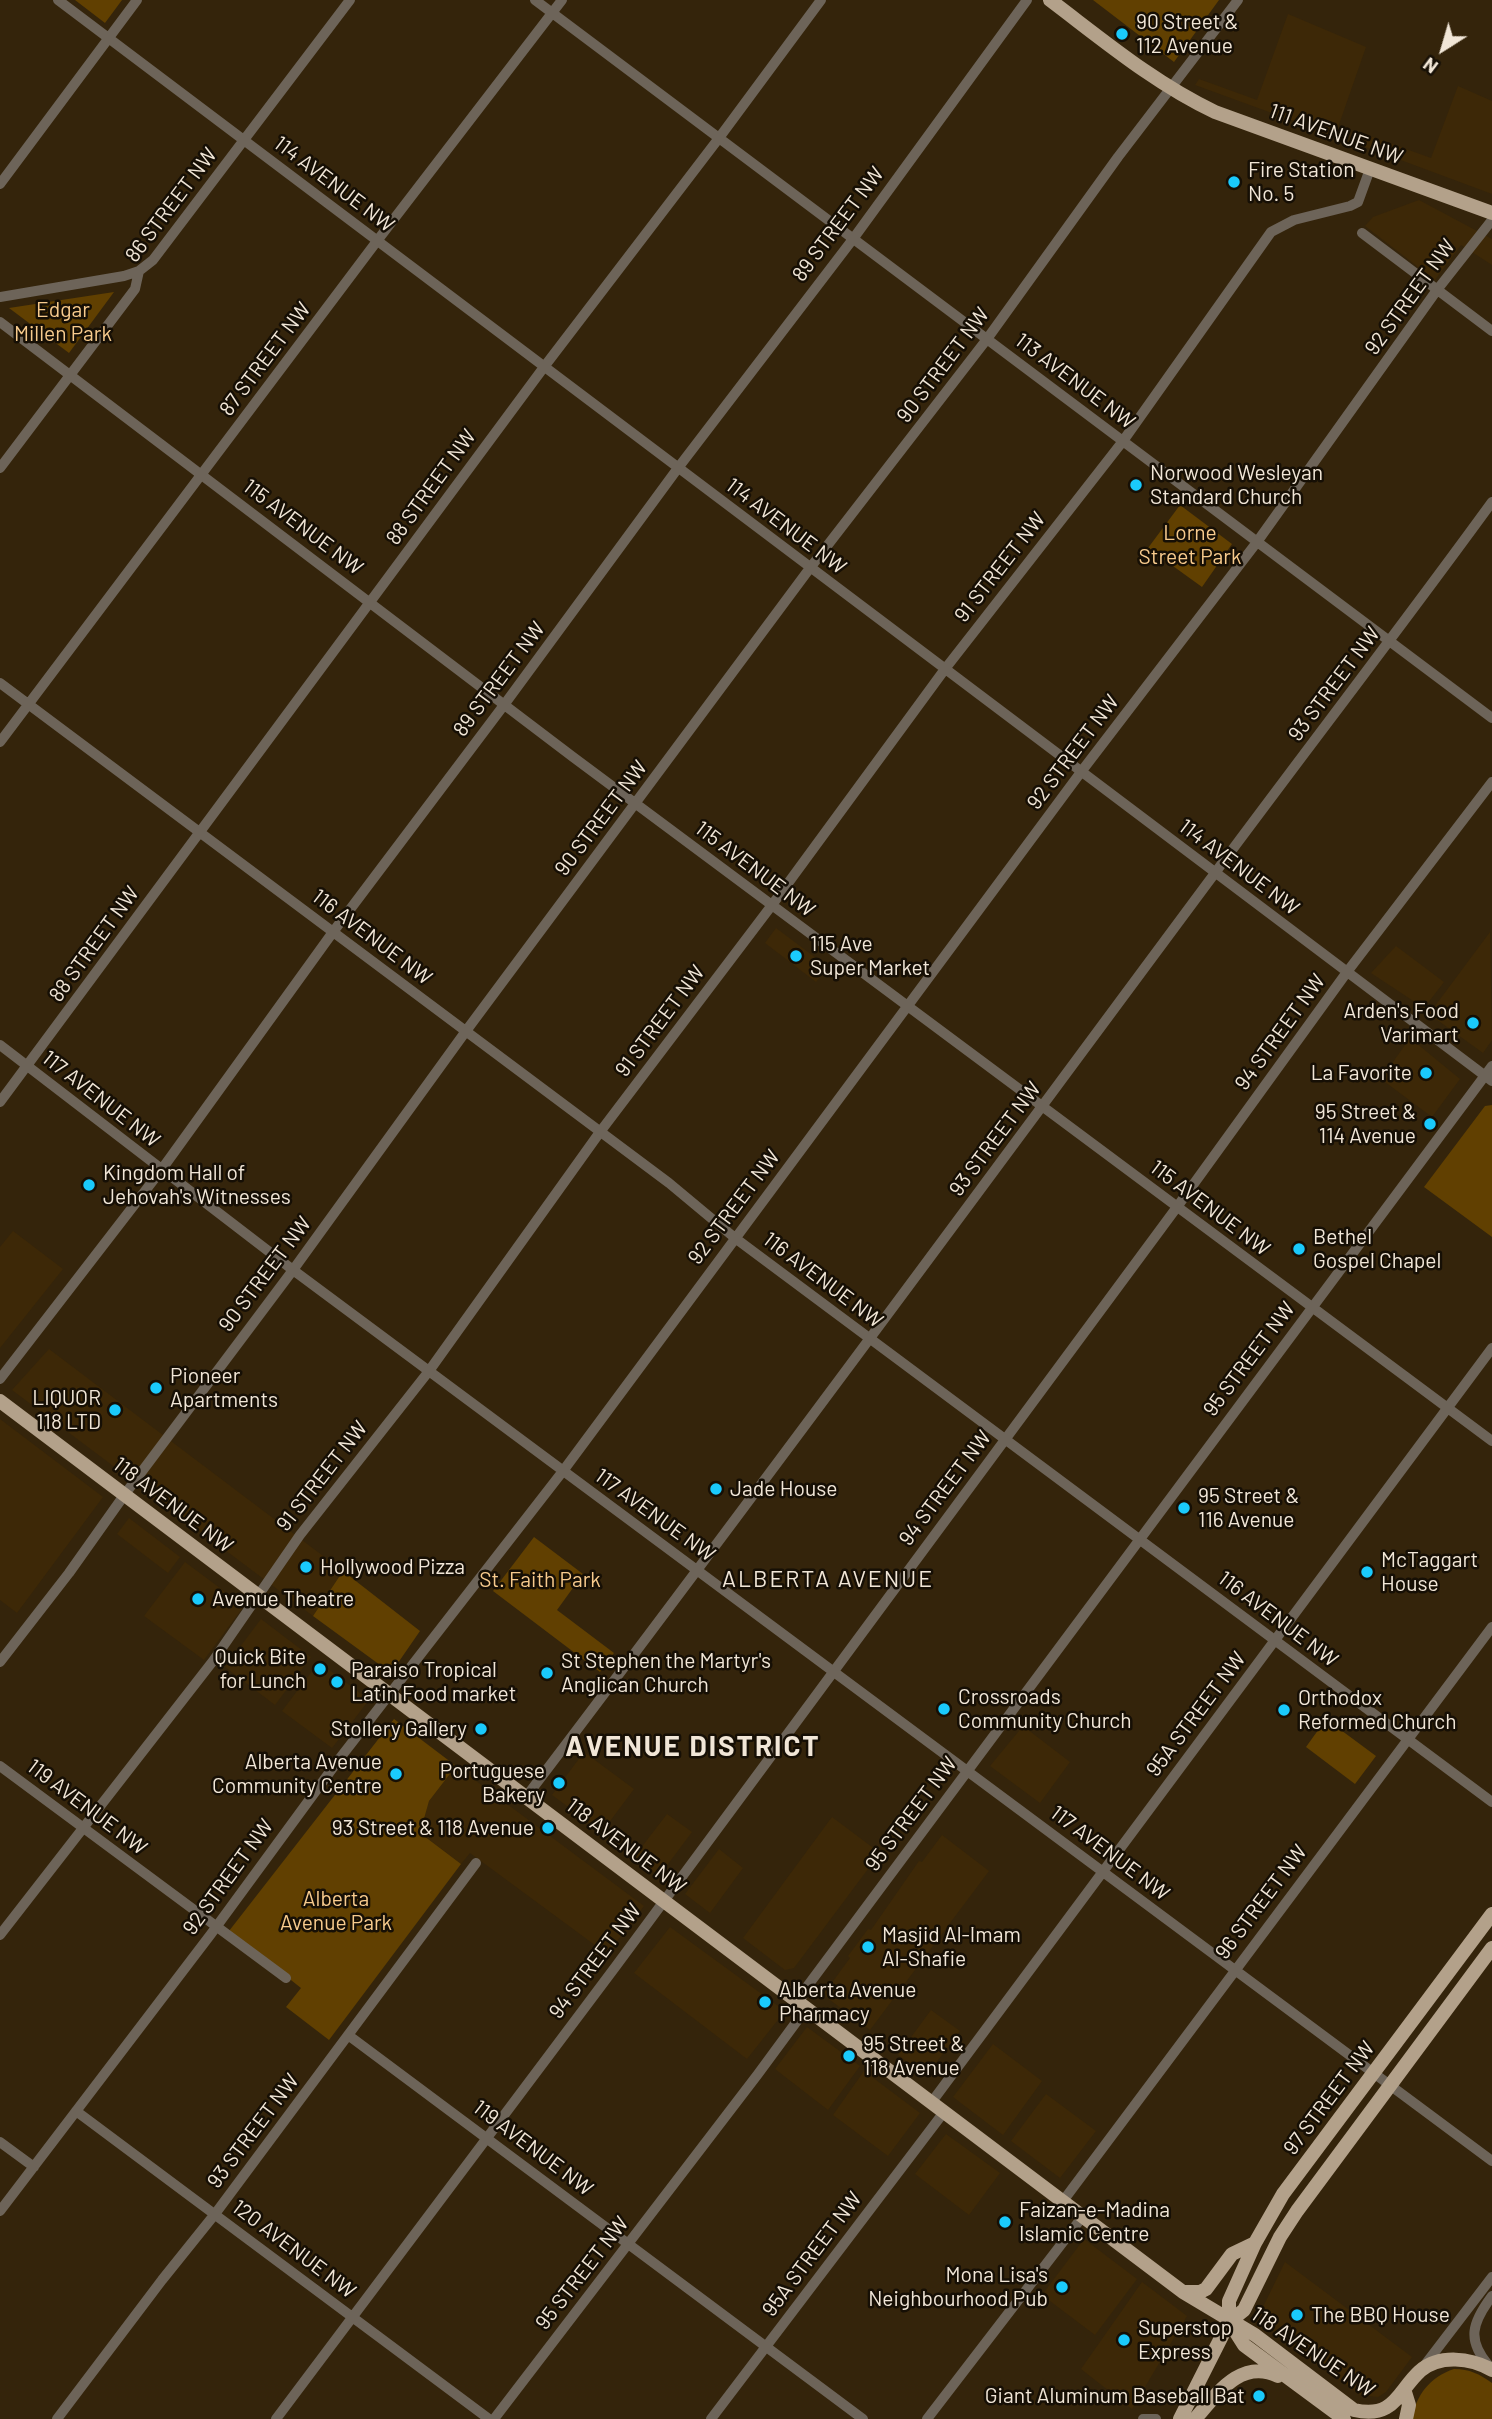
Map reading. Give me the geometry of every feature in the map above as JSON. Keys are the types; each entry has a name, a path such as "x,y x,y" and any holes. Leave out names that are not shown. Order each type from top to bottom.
{"main road":[{"name":"111 AVENUE NW","path":"1049,0 1169,88 1215,112 1492,213"},
{"name":"118 AVENUE NW","path":"0,1401 1183,2292 1229,2322 1255,2335 1344,2403 1366,2416 1379,2416 1388,2412 1420,2371"},
{"name":"97 STREET NW","path":"1229,2322 1229,2301 1255,2243 1283,2194 1492,1914"},
{"name":"97 STREET NW","path":"1180,2419 1229,2322 1244,2310 1280,2236 1492,1948"},
{"path":"1183,2292 1200,2292 1206,2289 1232,2254 1255,2243"},
{"name":"118 AVENUE NW","path":"1229,2322 1244,2344 1344,2419"},
{"path":"1420,2371 1435,2364 1459,2359 1469,2360 1492,2370"},
{"path":"1195,2419 1223,2386 1242,2374 1258,2370 1269,2371 1298,2386"},
{"path":"1405,2392 1409,2405 1406,2419"}],"street":[{"name":"114 AVENUE NW","path":"58,0 1215,873 1490,1074"},
{"path":"0,184 136,0"},
{"name":"86 STREET NW","path":"0,468 135,289 139,271 164,247 350,0"},
{"name":"113 AVENUE NW","path":"535,0 1492,718"},
{"name":"87 STREET NW","path":"0,742 562,0"},
{"name":"88 STREET NW","path":"0,1102 544,367 821,0"},
{"name":"89 STREET NW","path":"0,1379 162,1169 333,932 678,468 853,239 1027,0"},
{"name":"90 STREET NW","path":"0,1662 69,1573 466,1031 810,568 987,340 1169,88 1238,0"},
{"name":"91 STREET NW","path":"0,1935 213,1661 300,1535 429,1371 600,1132 772,905 945,669 1123,441 1271,232 1294,220 1358,202 1370,169"},
{"name":"92 STREET NW","path":"0,2211 216,1927 340,1758 563,1471 1081,772 1257,542 1437,290 1492,220"},
{"path":"1362,233 1492,331"},
{"path":"0,297 108,279 139,271"},
{"name":"115 AVENUE NW","path":"0,322 504,705 1492,1441"},
{"name":"93 STREET NW","path":"526,1797 1492,502"},
{"name":"116 AVENUE NW","path":"0,683 669,1184 735,1238 1492,1802"},
{"name":"94 STREET NW","path":"276,2419 1005,1440 1347,972 1492,782"},
{"name":"117 AVENUE NW","path":"0,1045 293,1270 1492,2161"},
{"name":"95 STREET NW","path":"491,2419 629,2244 797,2021 799,2003 806,1988 1312,1308 1490,1074"},
{"name":"95A STREET NW","path":"931,2102 1492,1348"},
{"name":"96 STREET NW","path":"1063,2201 1492,1627"},
{"name":"119 AVENUE NW","path":"0,1766 286,1978"},
{"name":"93 STREET NW","path":"57,2419 215,2214 475,1863"},
{"name":"119 AVENUE NW","path":"348,2035 863,2419"},
{"name":"120 AVENUE NW","path":"76,2111 491,2419"},
{"name":"95A STREET NW","path":"711,2419 944,2112"},
{"path":"0,2142 34,2166"},
{"path":"927,2419 1083,2216"},
{"path":"1420,2371 1492,2277"},
{"path":"1492,2296 1476,2322 1474,2339 1477,2350 1492,2370"},
{"path":"1143,2419 1156,2419"}],"shaded area":[{"path":"1288,14 1366,47 1335,136 1195,85 1199,79 1257,100"},
{"path":"1458,86 1492,101 1492,194 1355,143 1359,132 1431,158"},
{"path":"1419,200 1492,239 1492,265 1461,245 1435,280 1365,226 1373,217"},
{"path":"776,928 828,967 816,982 765,943"},
{"path":"1490,932 1492,1040 1483,1053 1429,1014"},
{"path":"1396,946 1444,982 1424,1008 1371,973"},
{"path":"1410,1038 1460,1079 1432,1117 1381,1079"},
{"path":"13,1231 63,1269 0,1348 0,1247"},
{"path":"49,1349 343,1571 313,1616 12,1390"},
{"path":"0,1419 103,1497 17,1613 0,1600"},
{"path":"129,1518 180,1557 168,1573 117,1534"},
{"path":"185,1562 244,1606 204,1660 144,1616"},
{"path":"261,1619 311,1657 275,1705 225,1667"},
{"path":"319,1662 369,1700 332,1748 282,1711"},
{"path":"1023,1726 1070,1762 1040,1803 990,1766"},
{"path":"584,1752 634,1789 602,1832 552,1795"},
{"path":"456,1766 644,1906 607,1954 470,1853 461,1864 420,1833 429,1801"},
{"path":"667,1814 692,1832 659,1876 634,1857"},
{"path":"832,1817 880,1853 794,1968 785,1970 743,1938"},
{"path":"942,1835 989,1871 870,2030 826,1997 825,1992 868,1929 871,1930 919,1861 922,1862"},
{"path":"719,1849 743,1868 710,1913 685,1894"},
{"path":"670,1927 785,2011 747,2059 634,1973"},
{"path":"931,2010 960,2031 926,2076 898,2055"},
{"path":"807,2027 860,2066 828,2110 775,2069"},
{"path":"993,2044 1042,2081 1003,2135 953,2097"},
{"path":"864,2071 920,2113 888,2156 833,2115"},
{"path":"1046,2094 1096,2131 1060,2178 1011,2141"},
{"path":"946,2134 1000,2173 969,2215 915,2174"},
{"path":"1084,2239 1137,2279 1095,2335 1042,2295"},
{"path":"1285,2262 1412,2357 1386,2392 1378,2397 1360,2395 1265,2324 1263,2307"},
{"path":"1142,2282 1187,2316 1132,2409 1081,2369"}],"green space":[{"path":"75,0 122,0 105,23"},
{"path":"1093,0 1219,0 1174,62"},
{"name":"Edgar Millen Park","path":"114,292 69,353 9,308"},
{"name":"Lorne Street Park","path":"1180,505 1232,544 1202,587 1148,548"},
{"path":"1492,1105 1492,1237 1424,1187 1485,1106"},
{"name":"St. Faith Park","path":"534,1537 583,1574 557,1610 614,1653 600,1672 493,1591"},
{"path":"343,1571 420,1631 391,1673 313,1616"},
{"name":"Alberta Avenue Park","path":"394,1719 456,1766 429,1801 420,1833 461,1864 329,2040 286,2007 301,1988 229,1931"},
{"path":"1326,1719 1376,1756 1355,1784 1306,1747"},
{"path":"1454,2369 1474,2373 1492,2383 1492,2419 1412,2419 1417,2402 1431,2382"}],"place":[{"name":"90 Street & 112 Avenue","path":"1122,34"},
{"name":"Fire Station No. 5","path":"1234,182"},
{"name":"Norwood Wesleyan Standard Church","path":"1136,485"},
{"name":"115 Ave Super Market","path":"796,956"},
{"name":"Arden's Food Varimart","path":"1473,1023"},
{"name":"La Favorite","path":"1426,1073"},
{"name":"95 Street & 114 Avenue","path":"1430,1124"},
{"name":"Kingdom Hall of Jehovah's Witnesses","path":"89,1185"},
{"name":"Bethel Gospel Chapel","path":"1299,1249"},
{"name":"Pioneer Apartments","path":"156,1388"},
{"name":"LIQUOR 118 LTD","path":"115,1410"},
{"name":"Jade House","path":"716,1489"},
{"name":"95 Street & 116 Avenue","path":"1184,1508"},
{"name":"Hollywood Pizza","path":"306,1567"},
{"name":"McTaggart House","path":"1367,1572"},
{"name":"Avenue Theatre","path":"198,1599"},
{"name":"Quick Bite for Lunch","path":"320,1669"},
{"name":"St Stephen the Martyr's Anglican Church","path":"547,1673"},
{"name":"Paraiso Tropical Latin Food market","path":"337,1682"},
{"name":"Crossroads Community Church","path":"944,1709"},
{"name":"Orthodox Reformed Church","path":"1284,1710"},
{"name":"Stollery Gallery","path":"481,1729"},
{"name":"Alberta Avenue Community Centre","path":"396,1774"},
{"name":"Portuguese Bakery","path":"559,1783"},
{"name":"93 Street & 118 Avenue","path":"548,1828"},
{"name":"Masjid Al-Imam Al-Shafie","path":"868,1947"},
{"name":"Alberta Avenue Pharmacy","path":"765,2002"},
{"name":"95 Street & 118 Avenue","path":"849,2056"},
{"name":"Faizan-e-Madina Islamic Centre","path":"1005,2222"},
{"name":"Mona Lisa's Neighbourhood Pub","path":"1062,2287"},
{"name":"The BBQ House","path":"1297,2315"},
{"name":"Superstop Express","path":"1124,2340"},
{"name":"Giant Aluminum Baseball Bat","path":"1259,2396"}],"district":[{"name":"ALBERTA AVENUE","path":"828,1579"},
{"name":"AVENUE DISTRICT","path":"693,1747"}]}
